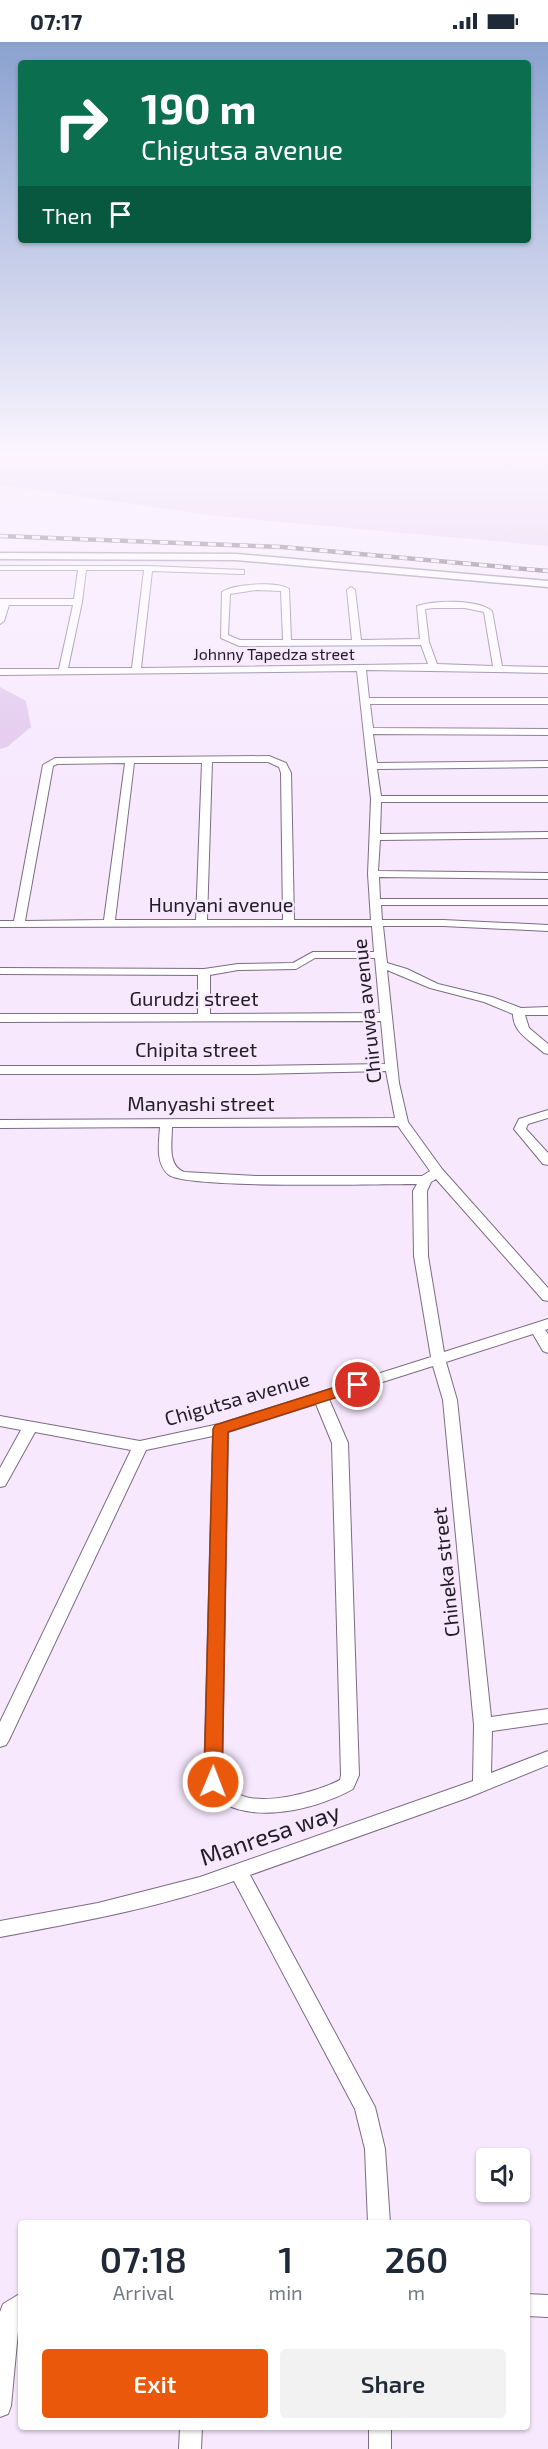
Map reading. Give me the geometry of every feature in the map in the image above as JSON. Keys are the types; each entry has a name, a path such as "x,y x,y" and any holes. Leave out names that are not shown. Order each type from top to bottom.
{"street":[{"path":"340,566 548,585"},
{"path":"0,568 148,568 241,572"},
{"path":"63,670 78,602 82,568"},
{"path":"136,669 148,568"},
{"path":"287,642 285,589 256,587 226,592 224,636 227,640 239,643 425,642"},
{"path":"351,590 357,642"},
{"path":"0,621 2,602 78,602"},
{"path":"433,667 425,642 420,608 423,606 483,608 488,611 498,667"},
{"name":"Johnny Tapedza street","path":"0,672 433,667 548,670"},
{"name":"Chiruwa avenue","path":"361,669 376,799 377,837 373,874 377,924 392,1067 402,1122 431,1176 548,1297"},
{"path":"364,701 548,701"},
{"path":"368,732 548,732"},
{"path":"109,923 130,760"},
{"path":"19,924 47,767 51,762 130,760 272,760 283,765 286,773 289,922"},
{"path":"201,923 207,760"},
{"path":"371,766 548,764"},
{"path":"376,799 548,799"},
{"path":"377,837 548,835"},
{"path":"373,874 548,876"},
{"path":"376,902 548,902"},
{"name":"Hunyani avenue","path":"0,924 289,922 443,923 548,927"},
{"path":"0,971 204,972 238,967 296,966 314,955 381,960 427,983 479,996 519,1012 548,1011"},
{"path":"204,972 204,1018"},
{"path":"519,1012 520,1026 530,1038 547,1047"},
{"name":"Gurudzi street","path":"0,1018 388,1017"},
{"name":"Chipita street","path":"0,1070 251,1070 392,1067"},
{"path":"548,1114 523,1122 520,1129 548,1161"},
{"name":"Manyashi street","path":"0,1124 166,1125 402,1122"},
{"path":"166,1125 166,1165 174,1173 182,1176 244,1180 431,1176"},
{"name":"Chineka street","path":"431,1176 420,1191 421,1256 438,1357 450,1400 483,1725 482,1784"},
{"path":"543,1326 548,1348"},
{"name":"Chigutsa avenue","path":"0,1421 140,1446 220,1429 321,1398 438,1357 543,1326"},
{"path":"220,1429 213,1776 218,1788 240,1802 271,1806 338,1789 349,1780 340,1443 321,1398"},
{"path":"0,1482 30,1427"},
{"path":"0,1740 140,1446"},
{"path":"483,1725 548,1716"},
{"name":"Manresa way","path":"0,1929 162,1896 239,1872 548,1758"},
{"path":"239,1872 365,2107 376,2158 379,2220"},
{"path":"530,2305 548,2306"},
{"path":"0,2406 8,2321 11,2312 18,2306"},
{"path":"190,2449 191,2430"},
{"path":"380,2430 380,2449"}],"shaded area":[{"path":"0,687 26,701 31,727 7,747 0,749"}],"railway":[{"path":"496,566 548,571"}],"route":[{"path":"213,1782 220,1429 358,1385"}]}
